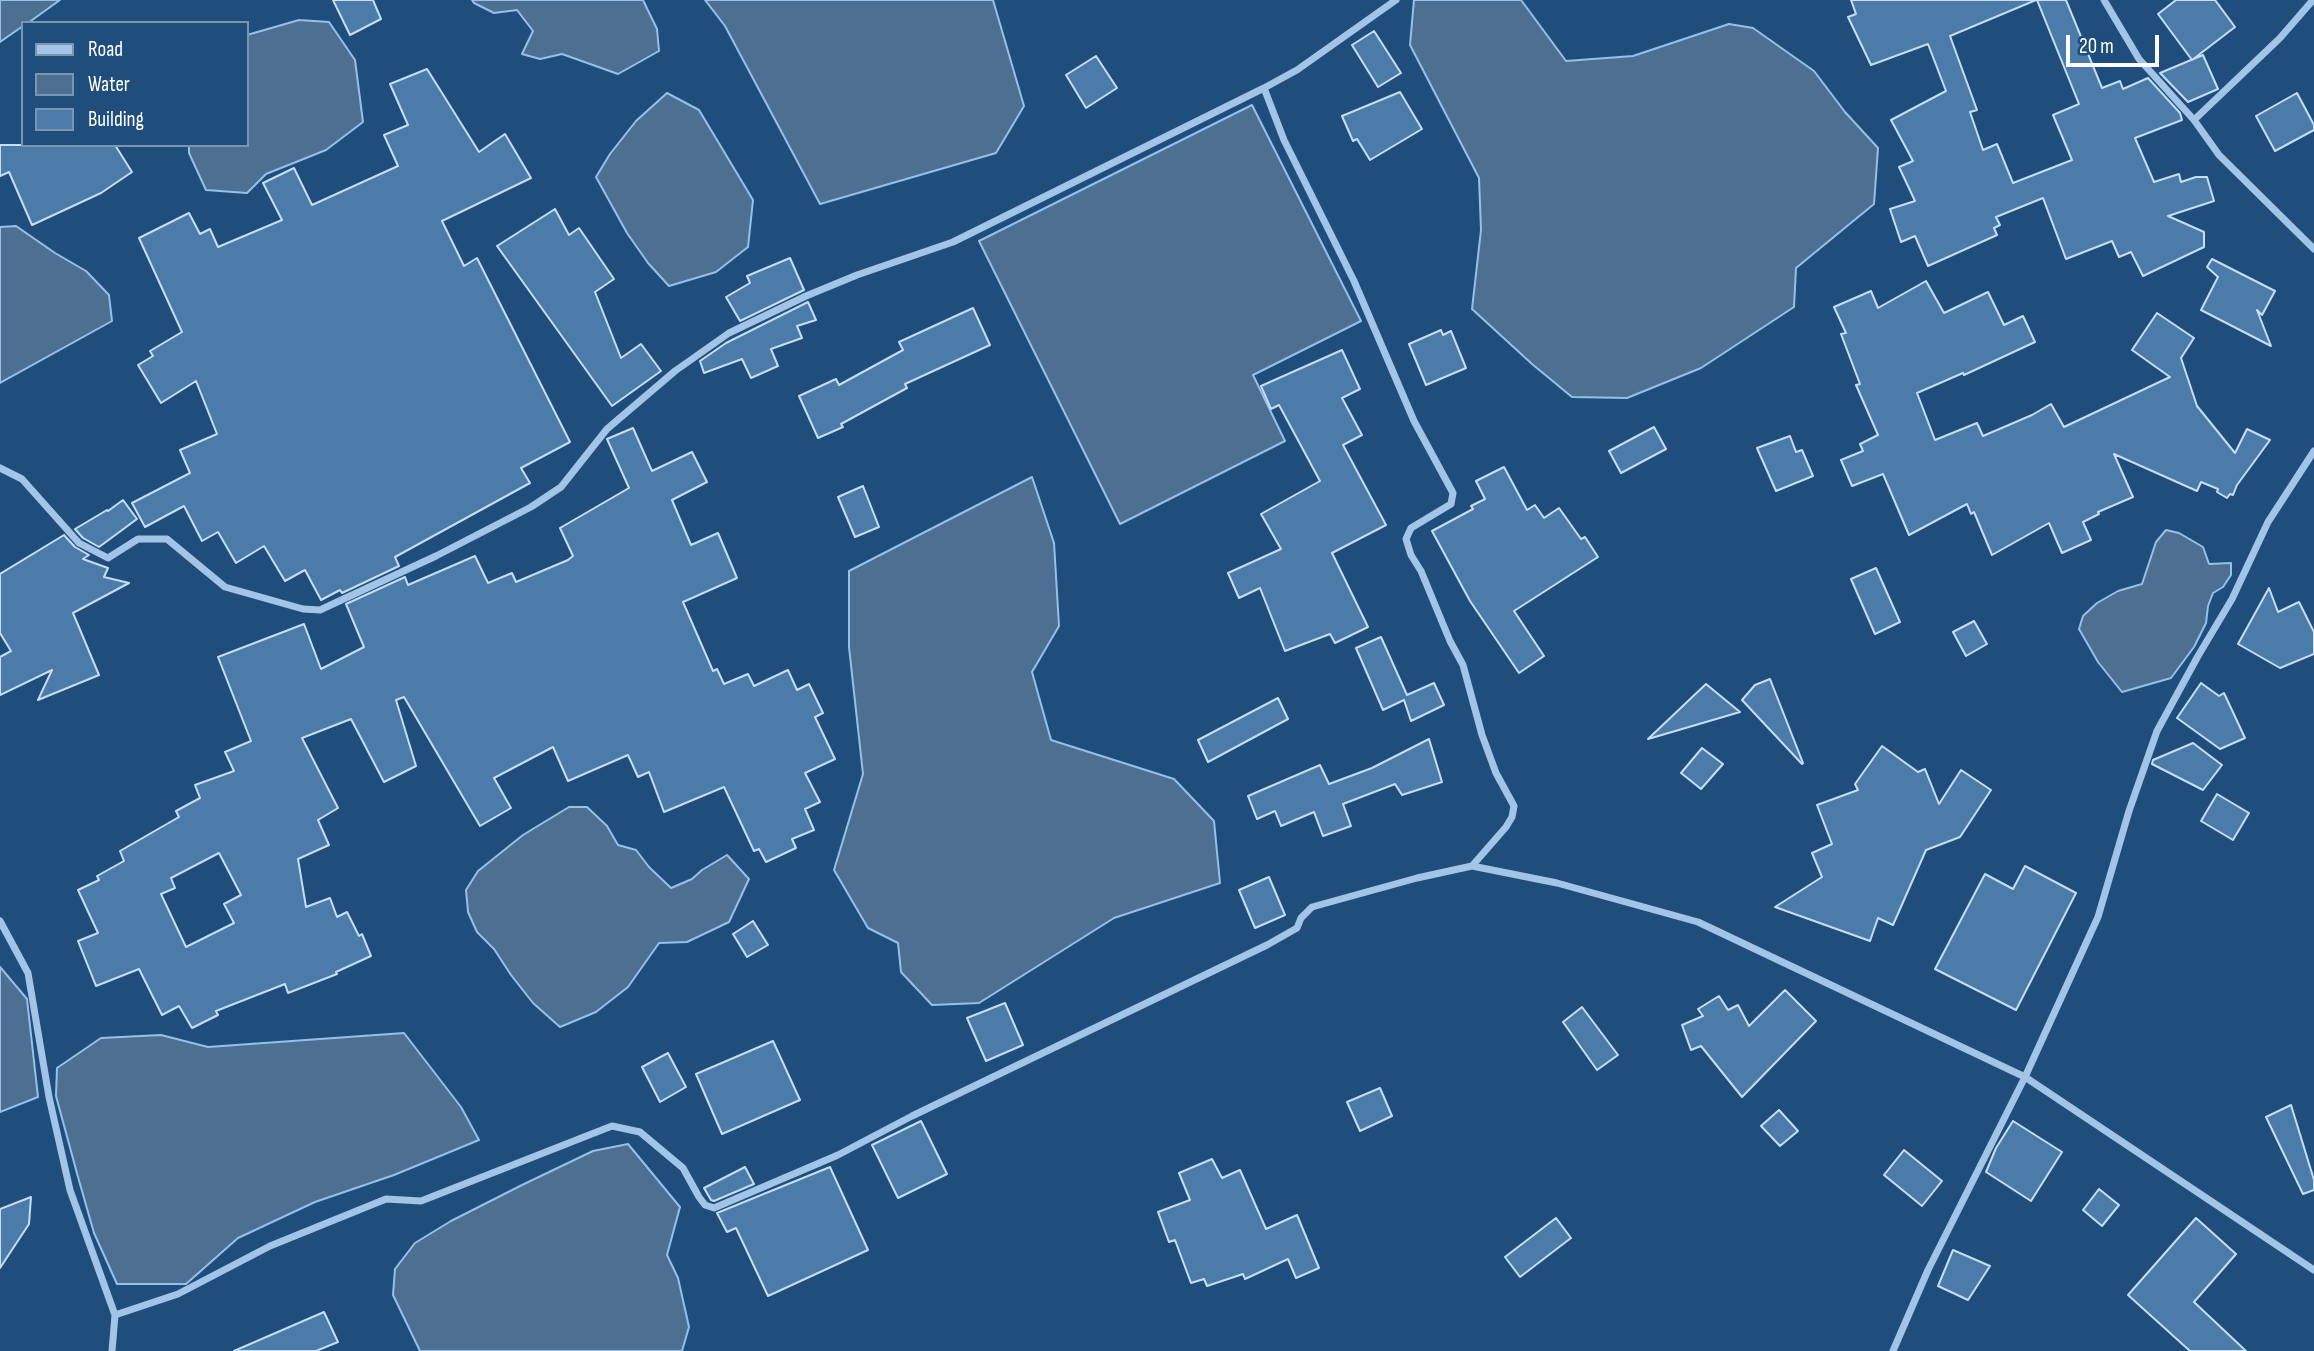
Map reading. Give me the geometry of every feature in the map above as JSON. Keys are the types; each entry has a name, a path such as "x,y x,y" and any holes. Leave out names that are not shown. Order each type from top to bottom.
{"street":[{"path":"0,468 22,479 79,543 108,558 138,538 167,539 225,587 303,609 320,610 436,556 551,494 561,486 607,429 675,371 729,333 832,286 953,242 1264,88 1297,70 1396,0"},
{"path":"2104,0 2139,59 2194,120 2219,155 2314,249"},
{"path":"2194,120 2280,38 2314,0"},
{"path":"1264,88 1284,140 1354,281 1414,421 1453,493 1451,504 1411,528 1406,539 1410,555 1421,571 1463,666 1496,773 1514,806 1506,827 1472,866"},
{"path":"1893,1351 1928,1270 2025,1077 2098,917 2129,811 2157,731 2232,599 2267,523 2314,451"},
{"path":"115,1315 178,1294 270,1246 386,1199 421,1200 612,1126 640,1132 683,1168 699,1198 705,1205 714,1208 838,1155 912,1116 1267,945 1297,928 1301,918 1312,907 1416,878 1472,866 1557,883 1698,922 2025,1077 2314,1270"},
{"path":"0,921 28,974 49,1097 71,1190 115,1315 112,1351"}],"water":[{"path":"0,0 60,0 31,21 21,21 21,27 0,42"},
{"path":"472,0 643,0 657,29 659,51 618,74 562,54 540,59 522,54 533,31 517,10 494,13"},
{"path":"705,0 993,0 1024,106 996,153 820,204 725,26"},
{"path":"1414,0 1521,0 1566,61 1633,56 1729,24 1753,28 1814,71 1845,112 1878,148 1874,204 1796,268 1794,307 1701,368 1627,398 1572,397 1472,309 1481,230 1479,178 1410,45"},
{"path":"299,20 329,22 355,60 363,122 326,150 266,174 247,193 206,190 189,153 189,147 248,147 248,35"},
{"path":"667,93 699,110 753,200 748,247 716,272 669,286 648,263 627,233 596,177 636,121"},
{"path":"1252,105 1361,321 1253,375 1285,441 1120,524 979,241"},
{"path":"16,226 86,271 109,295 112,321 0,383 0,227"},
{"path":"1032,477 1054,543 1059,626 1032,672 1051,740 1174,779 1214,821 1220,883 1114,918 979,1003 932,1005 901,972 898,943 868,928 834,870 863,774 849,647 849,571"},
{"path":"2166,530 2179,533 2203,547 2209,564 2231,563 2231,575 2223,587 2213,593 2206,623 2194,647 2171,678 2122,692 2098,662 2079,629 2083,616 2097,603 2118,591 2142,584 2156,542"},
{"path":"569,807 587,807 607,826 618,845 636,850 671,888 692,879 727,855 749,879 729,922 687,942 659,943 628,987 596,1012 560,1027 533,1003 494,949 477,932 468,912 466,890 478,871 523,835"},
{"path":"0,967 27,999 38,1097 0,1112"},
{"path":"404,1033 461,1107 479,1140 394,1175 315,1202 238,1238 186,1284 117,1284 94,1233 78,1177 56,1096 57,1068 101,1038 161,1035 208,1047"},
{"path":"628,1144 680,1207 667,1255 678,1278 689,1327 682,1351 420,1351 393,1295 395,1269 415,1243 451,1221 593,1151"}],"building":[{"path":"333,0 373,0 381,19 350,35"},
{"path":"1851,0 2036,0 1950,36 1977,110 1970,112 1983,150 1997,144 2013,183 2072,160 2053,115 2079,104 2037,0 2066,0 2102,88 2120,81 2123,89 2148,78 2180,113 2182,120 2135,138 2154,182 2179,174 2181,182 2207,177 2214,201 2168,216 2204,232 2204,247 2143,276 2131,252 2119,257 2112,241 2066,259 2043,198 1996,217 2000,225 1994,228 1997,235 1928,266 1915,236 1901,242 1890,209 1915,201 1899,167 1913,161 1891,120 1946,91 1928,44 1871,65 1848,17 1856,14"},
{"path":"2176,0 2215,0 2235,27 2192,60 2158,14"},
{"path":"1374,31 1401,73 1378,87 1352,45"},
{"path":"2203,55 2218,89 2188,102 2160,73"},
{"path":"1096,56 1117,88 1086,108 1066,75"},
{"path":"427,69 479,152 505,134 531,178 442,221 464,266 477,258 570,442 521,468 530,483 395,557 399,566 321,600 305,570 285,581 264,546 236,563 218,532 202,541 184,506 145,527 132,503 190,473 180,450 217,434 196,381 161,403 138,365 153,356 150,351 182,332 139,238 189,213 200,234 210,229 218,247 282,220 263,183 294,168 312,205 398,166 384,135 408,125 390,84"},
{"path":"1400,92 1422,129 1370,160 1357,139 1353,141 1342,116"},
{"path":"2297,93 2314,130 2275,151 2256,116"},
{"path":"0,145 116,147 132,172 101,193 32,225 9,172 0,176"},
{"path":"555,209 569,235 579,228 614,279 595,292 621,358 641,344 661,371 612,406 497,246"},
{"path":"790,258 804,290 740,321 726,297 750,283 747,276"},
{"path":"2212,259 2275,291 2262,315 2257,310 2271,346 2201,310 2218,277 2207,267"},
{"path":"1926,281 1944,313 1988,292 2004,325 2023,316 2035,342 1964,375 1963,373 1917,393 1935,440 1977,423 1983,436 2051,404 2064,427 2170,377 2132,350 2157,313 2194,338 2181,358 2197,406 2235,453 2247,429 2270,440 2237,485 2233,495 2230,494 2227,498 2217,492 2218,489 2201,482 2197,491 2114,454 2133,497 2098,512 2099,514 2083,522 2091,540 2062,553 2049,523 1992,555 1974,512 1971,514 1967,504 1909,535 1883,474 1852,486 1841,460 1863,451 1860,444 1878,435 1856,385 1860,384 1841,334 1846,333 1834,307 1871,291 1878,308"},
{"path":"808,302 816,320 797,326 802,338 771,349 778,366 751,378 742,359 704,373 700,361 726,343"},
{"path":"973,308 990,345 905,384 907,388 841,424 843,427 818,438 799,396 836,379 839,385 903,350 899,342"},
{"path":"1441,330 1443,335 1451,331 1466,368 1426,385 1409,344"},
{"path":"1342,350 1360,389 1342,398 1362,435 1343,445 1386,525 1332,553 1368,627 1335,643 1330,634 1285,651 1260,588 1239,598 1228,573 1281,549 1261,514 1320,481 1279,405 1271,409 1261,386"},
{"path":"1654,427 1666,449 1621,473 1609,451"},
{"path":"633,428 652,471 692,452 707,482 672,500 691,545 718,533 737,578 683,602 713,671 717,669 724,684 748,674 754,686 788,670 797,690 809,684 823,713 815,717 835,759 805,773 820,802 805,809 814,830 792,839 796,848 766,862 759,849 754,851 724,787 664,812 649,772 638,777 628,755 568,781 553,747 494,778 511,808 480,826 404,697 396,700 416,766 384,782 351,719 302,738 338,808 318,820 329,845 298,859 306,907 330,898 337,917 347,912 359,936 362,934 371,956 336,972 337,974 288,993 285,984 216,1011 218,1015 192,1028 179,1006 162,1015 139,969 96,986 78,941 98,933 78,890 99,880 97,876 124,861 120,851 179,817 176,811 200,798 195,785 234,771 225,752 251,741 218,657 304,624 321,669 364,647 346,604 405,577 408,585 475,556 488,583 512,573 516,582 568,560 573,556 560,528 629,488 607,439","holes":["219,853 241,895 224,904 234,923 186,947 161,894 175,888 171,878"]},
{"path":"1790,436 1796,452 1802,450 1813,476 1776,491 1757,448"},
{"path":"1504,467 1527,510 1535,505 1544,518 1559,508 1581,539 1585,537 1598,557 1514,611 1544,656 1519,673 1470,601 1432,531 1473,509 1471,506 1485,499 1476,481"},
{"path":"863,486 879,527 855,537 838,497"},
{"path":"123,500 137,519 99,547 83,538 75,529 108,511"},
{"path":"64,535 75,547 89,555 83,559 108,568 104,577 129,583 73,613 99,675 38,700 52,670 0,695 0,657 11,651 0,633 0,574"},
{"path":"1876,568 1900,622 1875,634 1851,579"},
{"path":"2269,588 2278,612 2299,602 2314,632 2314,654 2280,668 2238,644"},
{"path":"1974,621 1987,644 1966,656 1953,632"},
{"path":"1381,637 1407,695 1434,683 1444,705 1411,721 1404,700 1383,710 1356,648"},
{"path":"1770,679 1802,764 1742,700 1755,685"},
{"path":"2201,683 2219,696 2224,693 2245,738 2220,749 2177,718"},
{"path":"1706,684 1740,712 1648,739"},
{"path":"1278,698 1288,719 1208,762 1198,740"},
{"path":"1429,739 1442,782 1402,795 1395,784 1343,804 1351,826 1323,836 1314,812 1281,826 1275,811 1257,819 1248,796 1320,765 1329,784 1372,768"},
{"path":"2193,743 2222,765 2203,790 2152,764 2153,760"},
{"path":"1882,746 1918,772 1925,769 1939,804 1961,770 1991,790 1960,837 1926,850 1893,925 1878,918 1870,941 1775,907 1822,877 1812,853 1832,844 1817,805 1858,790 1855,784"},
{"path":"1702,748 1723,764 1701,789 1681,773"},
{"path":"2217,794 2249,813 2233,840 2201,821"},
{"path":"2025,866 2076,893 2016,1010 1935,969 1985,874 2013,889"},
{"path":"1269,877 1285,915 1255,928 1239,890"},
{"path":"753,921 768,945 747,957 733,934"},
{"path":"1785,990 1816,1021 1742,1097 1701,1046 1691,1050 1682,1025 1703,1016 1698,1009 1719,996 1728,1010 1738,1005 1749,1026"},
{"path":"1005,1003 1023,1045 986,1061 967,1018"},
{"path":"1582,1007 1618,1055 1597,1070 1563,1022"},
{"path":"773,1041 800,1100 722,1134 696,1074"},
{"path":"668,1053 686,1087 660,1102 642,1067"},
{"path":"1380,1088 1392,1116 1360,1131 1347,1102"},
{"path":"2291,1105 2314,1180 2314,1190 2303,1194 2266,1117"},
{"path":"1779,1110 1798,1131 1780,1146 1761,1126"},
{"path":"921,1121 947,1174 898,1198 872,1145"},
{"path":"2013,1121 2062,1152 2031,1201 1986,1172 1996,1148"},
{"path":"1904,1150 1942,1181 1922,1206 1884,1175"},
{"path":"1212,1159 1222,1178 1240,1170 1266,1229 1297,1215 1319,1268 1296,1278 1288,1259 1245,1279 1243,1274 1207,1286 1204,1279 1191,1283 1175,1240 1169,1242 1158,1212 1190,1200 1179,1173"},
{"path":"745,1167 754,1184 711,1200 704,1188"},
{"path":"830,1167 868,1250 768,1296 736,1228 727,1232 717,1213"},
{"path":"2099,1189 2119,1205 2102,1226 2083,1210"},
{"path":"31,1197 29,1224 0,1268 0,1209"},
{"path":"1556,1218 1571,1238 1520,1277 1505,1257"},
{"path":"2196,1218 2236,1254 2194,1302 2246,1351 2190,1351 2128,1295"},
{"path":"1953,1250 1990,1266 1968,1300 1938,1286"},
{"path":"324,1312 338,1342 316,1351 234,1351"}]}
